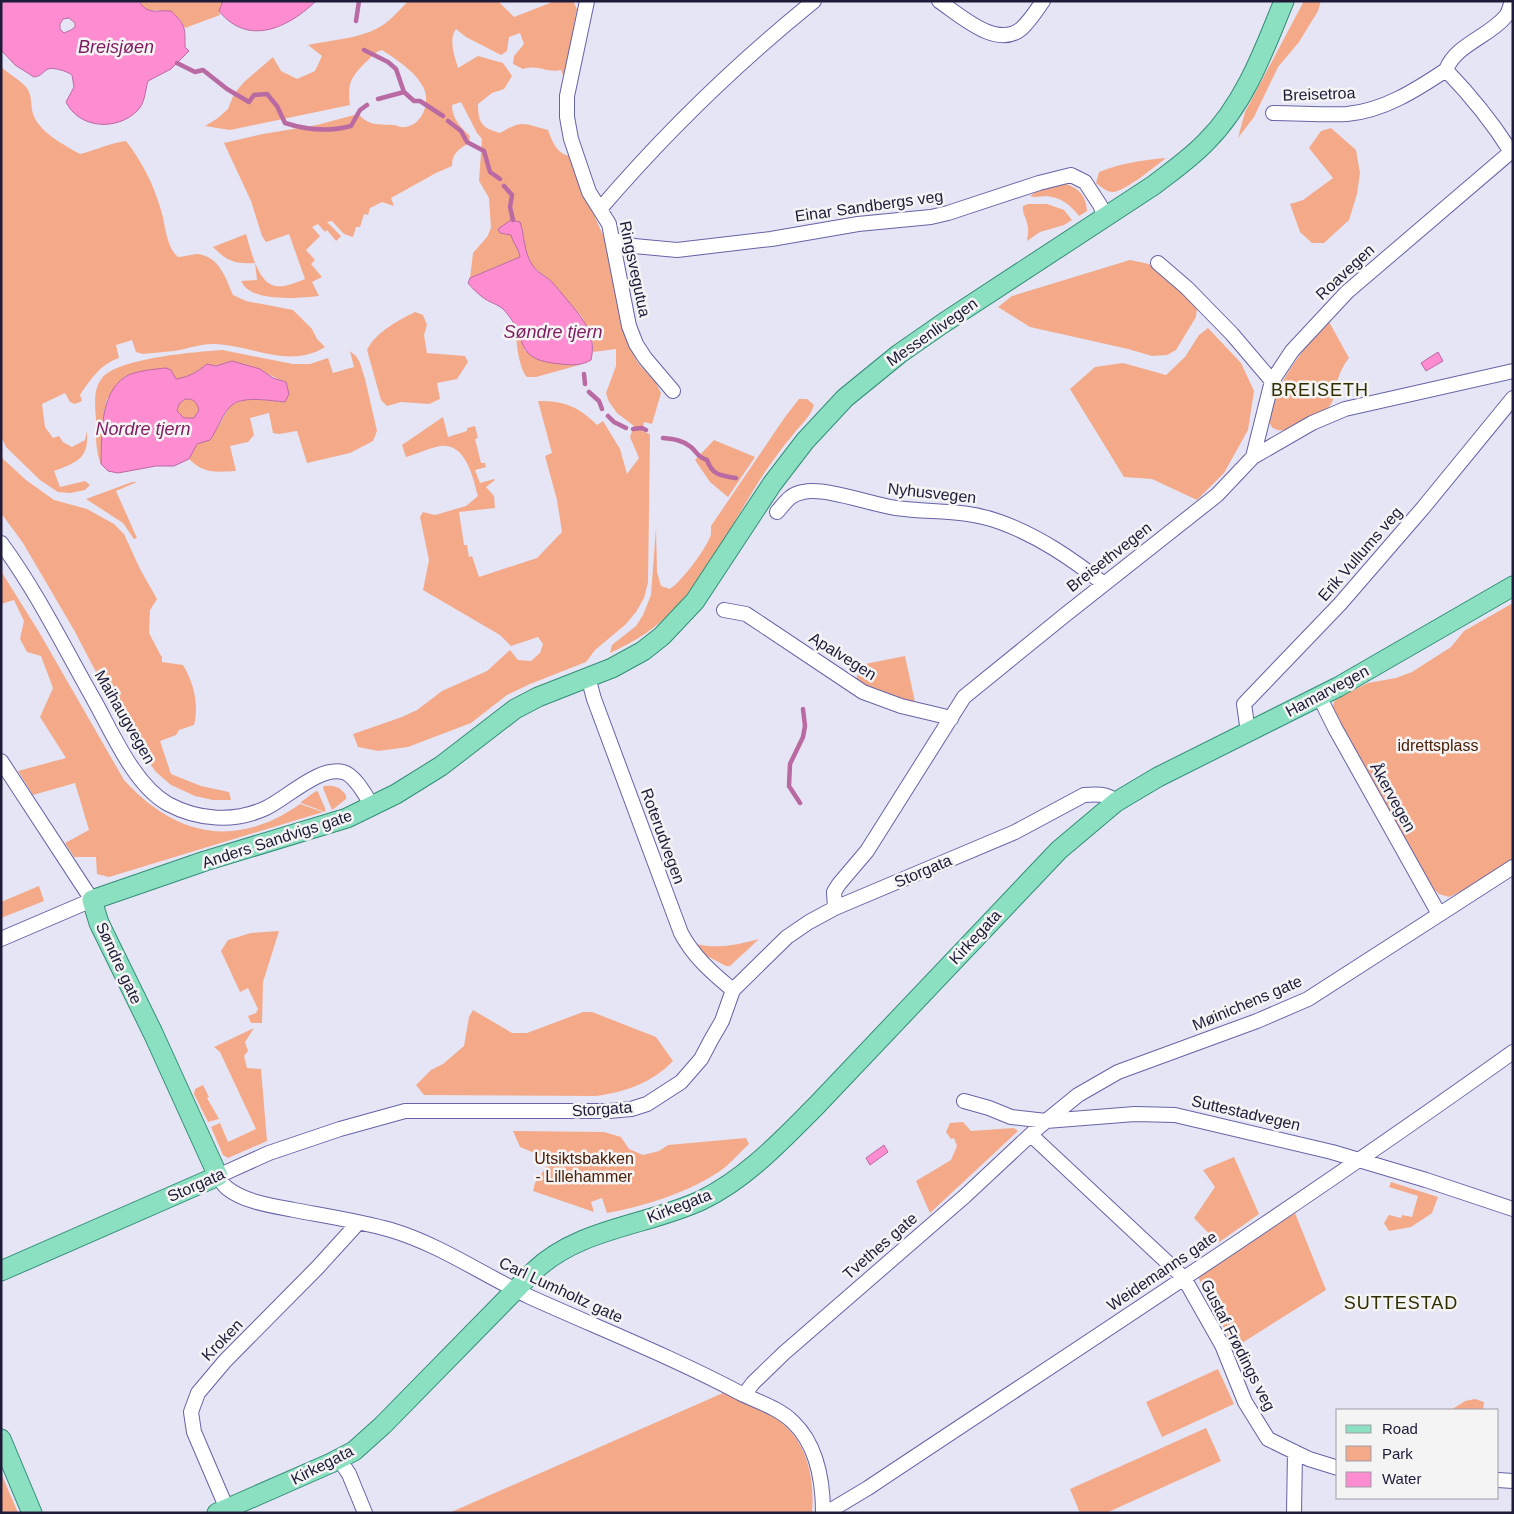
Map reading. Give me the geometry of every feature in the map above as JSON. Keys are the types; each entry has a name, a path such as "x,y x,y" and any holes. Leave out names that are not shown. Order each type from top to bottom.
{"main road":[{"name":"Messenlivegen","path":"588,677 612,668 643,652 684,614 695,602 714,574 772,484 805,441 845,398 871,375 913,344 1154,185 1207,142 1220,127 1247,85 1284,1"},
{"name":"Hamarvegen","path":"1137,788 1320,696 1513,586"},
{"name":"Anders Sandvigs gate","path":"92,900 205,861 340,820 372,806 441,766 515,709 538,697 588,677"},
{"name":"Kirkegata","path":"222,1511 354,1451 542,1263 567,1247 597,1234 684,1207 703,1199 739,1178 816,1106 1059,850 1116,802 1137,788"},
{"name":"Søndre gate","path":"92,900 100,923 218,1176"},
{"name":"Storgata","path":"1,1271 218,1176"},
{"path":"1,1440 32,1513"}],"street":[{"name":"Ringsvegutua","path":"587,1 570,79 567,117 571,139 589,192 609,224 614,240 632,335 645,358 673,391"},
{"path":"600,209 705,95 814,1"},
{"path":"939,1 989,34 1001,36 1020,30 1034,15 1043,1"},
{"name":"Breisetroa","path":"1274,113 1348,114 1372,109 1400,98 1446,70 1450,61 1458,53 1507,15 1512,1"},
{"path":"1446,70 1512,151"},
{"name":"Roavegen","path":"1253,457 1272,381 1292,352 1347,292 1512,151"},
{"name":"Einar Sandbergs veg","path":"614,240 634,246 677,250 771,239 858,224 931,217 1039,183 1071,175 1085,182 1100,205 1104,217"},
{"path":"1158,263 1187,288 1232,334 1272,381"},
{"name":"Breisethvegen","path":"835,908 834,892 867,851 964,697 1217,495 1253,457 1312,423 1345,409 1513,371"},
{"name":"Erik Vullums veg","path":"1248,732 1244,704 1340,604 1423,508 1513,398"},
{"name":"Nyhusvegen","path":"777,512 788,498 803,492 824,492 897,508 965,512 1000,522 1050,545 1104,584"},
{"name":"Maihaugvegen","path":"1,543 55,630 131,766 148,787 166,803 188,813 213,818 241,817 266,808 314,778 329,772 344,772 355,781 372,806"},
{"name":"Apalvegen","path":"724,610 746,614 863,692 901,706 951,719"},
{"name":"Roterudvegen","path":"588,677 597,707 680,933 710,972 733,990"},
{"name":"Åkervegen","path":"1320,696 1335,728 1439,914"},
{"name":"Søndre gate","path":"1,761 92,900"},
{"name":"Storgata","path":"218,1176 269,1153 340,1129 405,1111 609,1111 631,1109 647,1104 680,1082 701,1059 722,1021 733,990 787,937 809,922 835,908 1015,832 1084,795 1095,794 1112,797 1116,802"},
{"name":"Møinichens gate","path":"1039,1127 1078,1094 1118,1072 1257,1022 1308,999 1513,867"},
{"name":"Anders Sandvigs gate","path":"1,939 92,900"},
{"name":"Weidemanns gate","path":"825,1513 868,1488 1184,1278 1360,1160 1513,1052"},
{"name":"Suttestadvegen","path":"964,1101 989,1108 1039,1127 1135,1114 1175,1115 1274,1137 1360,1160 1513,1209"},
{"name":"Gustaf Frødings veg","path":"1039,1127 1184,1278 1222,1345 1245,1402 1268,1439 1308,1459 1336,1467"},
{"name":"Tvethes gate","path":"744,1395 784,1353 965,1196 1039,1127"},
{"name":"Carl Lumholtz gate","path":"218,1176 226,1187 239,1195 255,1201 388,1229 419,1239 516,1290 692,1368 784,1414 801,1432 810,1446 821,1477 825,1513"},
{"name":"Kroken","path":"222,1511 194,1432 190,1412 198,1393 225,1360 318,1268 358,1223"},
{"path":"1294,1513 1295,1452"},
{"path":"339,1459 349,1474 365,1513"},
{"path":"1499,1480 1513,1481"}],"green space":[{"path":"139,1 223,1 219,11 220,15 185,28 179,18 158,10 147,11"},
{"path":"408,1 498,1 514,17 555,1 573,1 577,9 568,57 571,60 566,66 564,78 561,70 555,71 533,67 523,69 513,64 514,56 524,44 520,33 509,37 507,51 501,55 466,37 456,29 452,43 454,54 458,68 478,56 503,63 512,76 504,89 492,93 478,104 480,120 485,127 500,133 519,124 548,130 553,143 559,150 571,156 583,190 609,249 630,348 638,363 656,383 661,393 652,424 644,422 642,431 650,434 648,582 644,598 636,612 625,625 595,650 586,662 507,695 471,723 408,747 378,751 358,747 353,734 417,710 442,691 487,671 510,650 518,660 531,661 540,653 543,644 538,637 511,646 500,635 423,590 429,560 420,517 423,512 435,515 466,506 478,496 471,471 462,455 456,450 449,446 440,446 406,457 402,445 443,417 448,437 467,431 467,428 475,426 478,438 475,439 481,463 485,463 486,467 475,470 480,483 495,480 486,487 494,496 495,508 459,512 464,545 467,545 469,557 472,556 479,577 537,558 562,532 557,500 545,456 552,453 538,401 556,402 570,406 583,413 597,425 603,421 620,449 627,474 639,458 630,437 634,426 617,413 609,402 606,393 616,366 616,349 593,352 592,338 582,317 546,277 533,267 525,250 522,228 509,221 500,233 511,235 520,257 470,278 473,253 487,237 491,228 489,198 479,181 482,139 461,102 452,105 453,114 460,126 470,136 469,143 459,149 455,155 452,166 391,198 394,206 382,202 370,208 368,215 364,214 360,227 356,227 353,237 344,234 332,221 327,222 341,236 336,241 327,230 325,232 318,224 312,227 320,236 306,250 315,260 311,264 322,277 312,282 319,296 283,298 256,293 246,288 241,281 257,280 255,263 232,261 213,247 246,234 258,269 270,284 283,286 305,279 289,234 266,242 262,236 251,201 224,143 317,125 358,114 366,121 374,124 411,126 421,117 426,105 425,91 422,85 409,70 382,50 373,55 361,67 351,81 349,91 350,105 230,130 205,126 228,109 234,94 244,82 273,57 281,71 297,79 315,71 322,56 308,45 370,32 386,23"},
{"path":"1304,1 1321,1 1318,11 1299,42 1278,67 1254,117 1238,138 1245,112"},
{"path":"1,67 21,82 28,90 33,114 41,127 80,154 126,141 142,164 150,181 160,207 168,240 178,257 198,254 212,259 225,276 233,295 246,301 293,310 312,329 317,339 325,347 299,356 285,356 216,344 143,354 136,352 132,340 116,345 119,358 107,364 92,377 80,395 82,401 75,404 70,402 65,393 42,404 45,427 53,438 59,436 63,442 72,447 85,440 87,431 84,454 75,462 54,471 60,487 85,481 90,485 85,490 70,493 58,492 40,480 6,447 1,436"},
{"path":"1331,128 1356,150 1360,173 1357,194 1349,220 1324,243 1312,243 1300,232 1290,204 1303,200 1333,178 1309,148 1321,131"},
{"path":"1166,158 1140,178 1118,191 1109,191 1096,183 1099,172 1107,169 1132,162"},
{"path":"1066,184 1075,188 1084,197 1087,211 1079,216 1069,205 1056,198 1030,196 1040,189"},
{"path":"1028,204 1047,204 1064,210 1072,220 1064,225 1040,232 1027,241 1028,228 1023,206"},
{"path":"1130,260 1149,264 1167,276 1197,307 1196,317 1176,350 1167,355 1152,356 1030,327 998,307 1012,296"},
{"path":"415,312 423,315 427,325 424,335 427,353 465,356 468,362 457,379 437,383 440,399 429,404 401,402 387,406 381,400 367,350 381,332"},
{"path":"1328,320 1349,358 1340,374 1331,405 1315,417 1285,430 1275,429 1270,424 1270,415 1275,397 1295,362"},
{"path":"1208,328 1241,363 1254,391 1248,430 1224,473 1197,500 1152,479 1124,477 1070,389 1095,367 1123,363 1166,375 1185,357 1199,335"},
{"path":"516,331 521,337 525,351 560,364 579,365 536,377 527,377 520,362"},
{"path":"222,350 293,364 310,364 328,358 333,373 354,367 350,351 360,363 365,379 377,431 373,441 350,453 307,463 297,431 273,433 269,413 250,418 254,435 248,442 230,446 236,471 216,472 205,470 189,459 197,444 210,440 231,405 244,400 285,402 286,382 248,365 230,362 216,365 207,364 193,374 176,379 171,370 125,376 107,399 104,412 101,464 97,448 95,403 97,387 102,378 124,365 140,361 176,354"},
{"path":"185,399 193,400 197,404 199,410 194,418 184,418 177,411 179,404"},
{"path":"799,399 807,399 814,405 810,414 767,469 705,571 675,608 658,624 635,640 610,653 612,645 636,626 643,615 651,595 656,528 657,572 661,586 670,589 694,564 709,540 711,526"},
{"path":"714,440 755,457 728,497 710,482 695,460"},
{"path":"1,457 26,480 54,500 87,509 114,524 124,534 140,569 157,599 150,610 149,633 162,656 162,662 183,665 190,679 196,702 194,725 179,730 176,735 160,741 171,774 201,786 229,792 231,800 213,800 195,796 171,785 156,772 129,735 74,630 23,543 1,513"},
{"path":"132,482 137,482 116,491 137,538 134,539 123,523 86,499"},
{"path":"1,571 39,632 124,780 144,799 164,814 186,825 208,830 230,831 253,827 276,818 300,804 323,812 109,877 97,874 96,857 74,857 65,843 89,830 75,783 33,795 18,771 66,758 40,717 53,688 41,656 27,652 20,639 24,621 14,600 1,604"},
{"name":"idrettsplass","path":"1513,603 1513,859 1464,890 1449,897 1439,894 1432,887 1401,835 1332,709 1334,702 1339,697 1368,683 1396,678 1412,672 1451,647 1464,631"},
{"path":"905,656 915,702 878,693 856,680 860,665"},
{"path":"324,786 339,788 346,795 346,799 332,810 323,788"},
{"path":"316,791 325,808 325,812 301,803"},
{"path":"39,886 44,901 1,918 1,902"},
{"path":"279,931 263,982 262,1023 251,1023 248,1016 256,1013 258,1009 248,988 240,992 221,951 228,940 251,933"},
{"path":"759,939 730,966 726,966 705,955 696,944 728,946"},
{"path":"473,1010 512,1033 527,1033 583,1012 592,1012 656,1037 673,1061 647,1081 628,1089 596,1096 424,1095 416,1085 431,1070 443,1064 464,1046 469,1017"},
{"path":"254,1028 245,1042 248,1051 244,1056 247,1068 261,1069 267,1141 228,1158 223,1155 211,1127 220,1123 228,1142 256,1129 220,1052 214,1047"},
{"path":"203,1085 209,1097 207,1098 219,1119 208,1122 194,1094 195,1089"},
{"path":"963,1122 971,1131 1014,1128 1018,1131 930,1213 916,1181 951,1160 957,1146 954,1138 951,1139 946,1132 950,1123"},
{"name":"Utsiktsbakken - Lillehammer","path":"513,1131 604,1132 621,1137 629,1149 643,1155 659,1151 668,1145 746,1138 749,1144 721,1170 691,1187 650,1203 607,1213 602,1198 591,1202 594,1212 533,1191 535,1183 549,1163 537,1154 520,1147"},
{"path":"1234,1157 1259,1214 1218,1243 1194,1218 1215,1187 1203,1170"},
{"path":"1391,1182 1438,1197 1432,1213 1411,1227 1389,1231 1384,1223 1389,1215 1401,1218 1402,1215 1412,1217 1418,1196 1389,1187"},
{"path":"1295,1213 1326,1290 1234,1348 1197,1275"},
{"path":"1218,1369 1234,1404 1162,1437 1146,1402"},
{"path":"723,1393 772,1416 796,1438 807,1461 810,1474 813,1500 812,1513 449,1513"},
{"path":"1475,1399 1484,1402 1483,1409 1453,1409 1465,1401"},
{"path":"1206,1428 1221,1461 1106,1513 1080,1513 1070,1489"},
{"path":"1,1473 18,1513 1,1513"}],"water":[{"name":"Breisjøen","path":"1,1 139,1 149,10 171,11 176,16 184,27 185,47 189,51 171,69 148,81 143,101 137,111 119,122 99,124 80,118 66,102 74,87 72,75 60,70 50,69 34,77 15,65 1,50","holes":["69,18 75,23 75,27 64,33 60,29 63,19"]},
{"path":"223,1 316,1 305,11 281,26 255,31 242,28 230,22 219,11"},
{"name":"Søndre tjern","path":"511,220 520,222 527,255 533,266 553,283 574,308 587,328 592,343 591,360 569,365 545,362 535,358 528,353 513,321 505,311 482,297 468,283 470,278 520,257 511,235 500,233 498,229"},
{"path":"1438,352 1443,361 1426,371 1421,363"},
{"name":"Nordre tjern","path":"232,361 260,369 273,378 286,382 289,394 285,402 249,400 231,406 210,440 197,444 189,459 174,466 156,466 118,473 108,471 101,464 102,429 106,405 110,394 125,377 139,372 166,368 171,370 176,379 193,374 207,364 216,366","holes":["185,399 193,400 197,404 199,410 194,418 184,418 177,411 179,404"]},
{"path":"884,1145 888,1152 870,1165 866,1158"}],"waterway":[{"path":"356,21 359,1"},
{"path":"364,50 388,62 396,69 404,92 414,101 420,101 443,116"},
{"path":"177,63 195,72 203,70 227,89 249,102 254,95 267,94 277,106 285,123 302,127 326,130 351,126 360,110 367,105"},
{"path":"378,99 404,92"},
{"path":"448,121 461,131 467,142 484,151 490,172 500,179"},
{"path":"504,186 512,195 510,207 513,220"},
{"path":"584,374 585,384"},
{"path":"589,392 599,401 602,409"},
{"path":"608,416 614,422 626,428"},
{"path":"633,429 642,428 646,430"},
{"path":"663,438 674,439 684,443 691,447 699,456 707,460 714,472 736,478"},
{"path":"800,803 789,786 790,764 803,737 805,726 803,709"}],"district":[{"name":"BREISETH","path":"1320,390"},
{"name":"SUTTESTAD","path":"1401,1303"}]}
